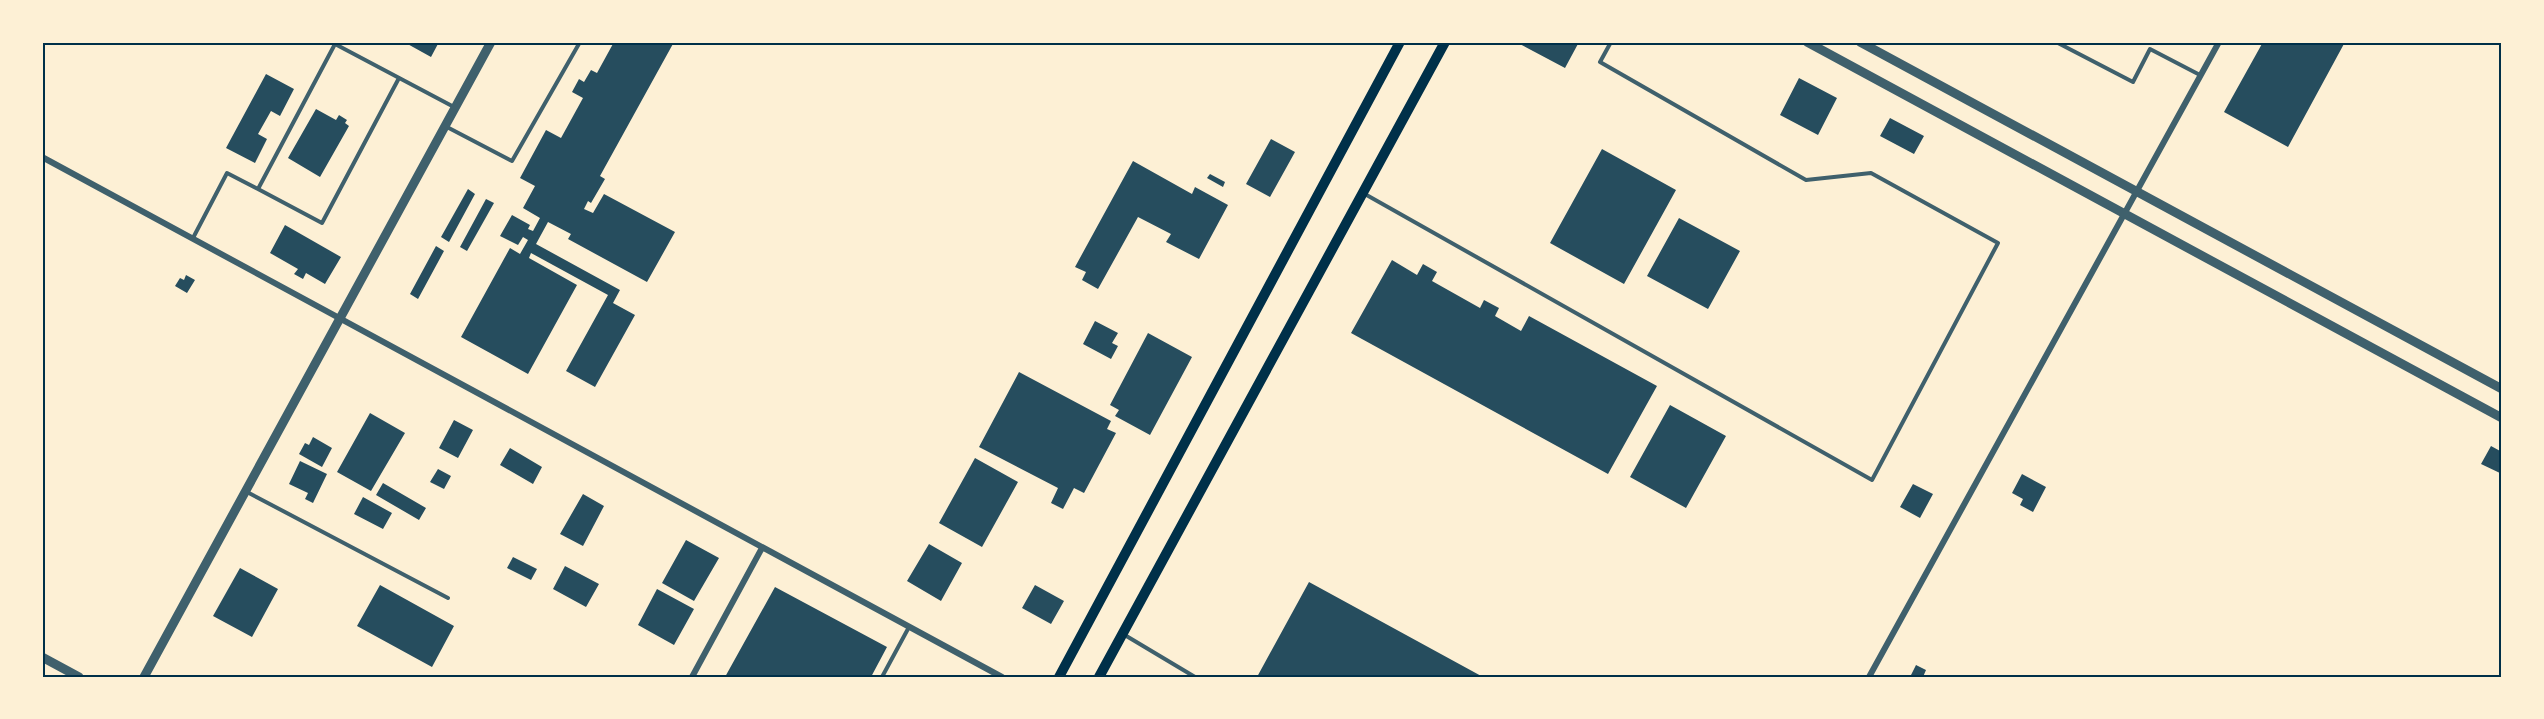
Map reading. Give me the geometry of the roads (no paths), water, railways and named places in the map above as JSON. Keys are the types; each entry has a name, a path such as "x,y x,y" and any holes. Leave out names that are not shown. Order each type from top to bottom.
{"main road":[{"path":"1059,677 1400,42"},
{"path":"1099,677 1445,42"}],"street":[{"path":"144,677 490,42"},
{"path":"1807,42 2502,418"},
{"path":"1860,42 2502,389"},
{"path":"1869,677 2219,42"},
{"path":"42,157 1002,677"},
{"path":"692,677 762,548"},
{"path":"42,657 79,677"}],"lane":[{"path":"445,126 512,161 580,42"},
{"path":"1363,193 1872,480 1998,243 1871,173 1806,180 1600,62 1611,42"},
{"path":"2056,42 2133,82 2150,49 2200,75"},
{"path":"258,189 335,44 454,108"},
{"path":"192,239 227,173 322,223 399,78"},
{"path":"245,491 448,598"},
{"path":"882,677 909,627"},
{"path":"1122,634 1195,677"}]}
